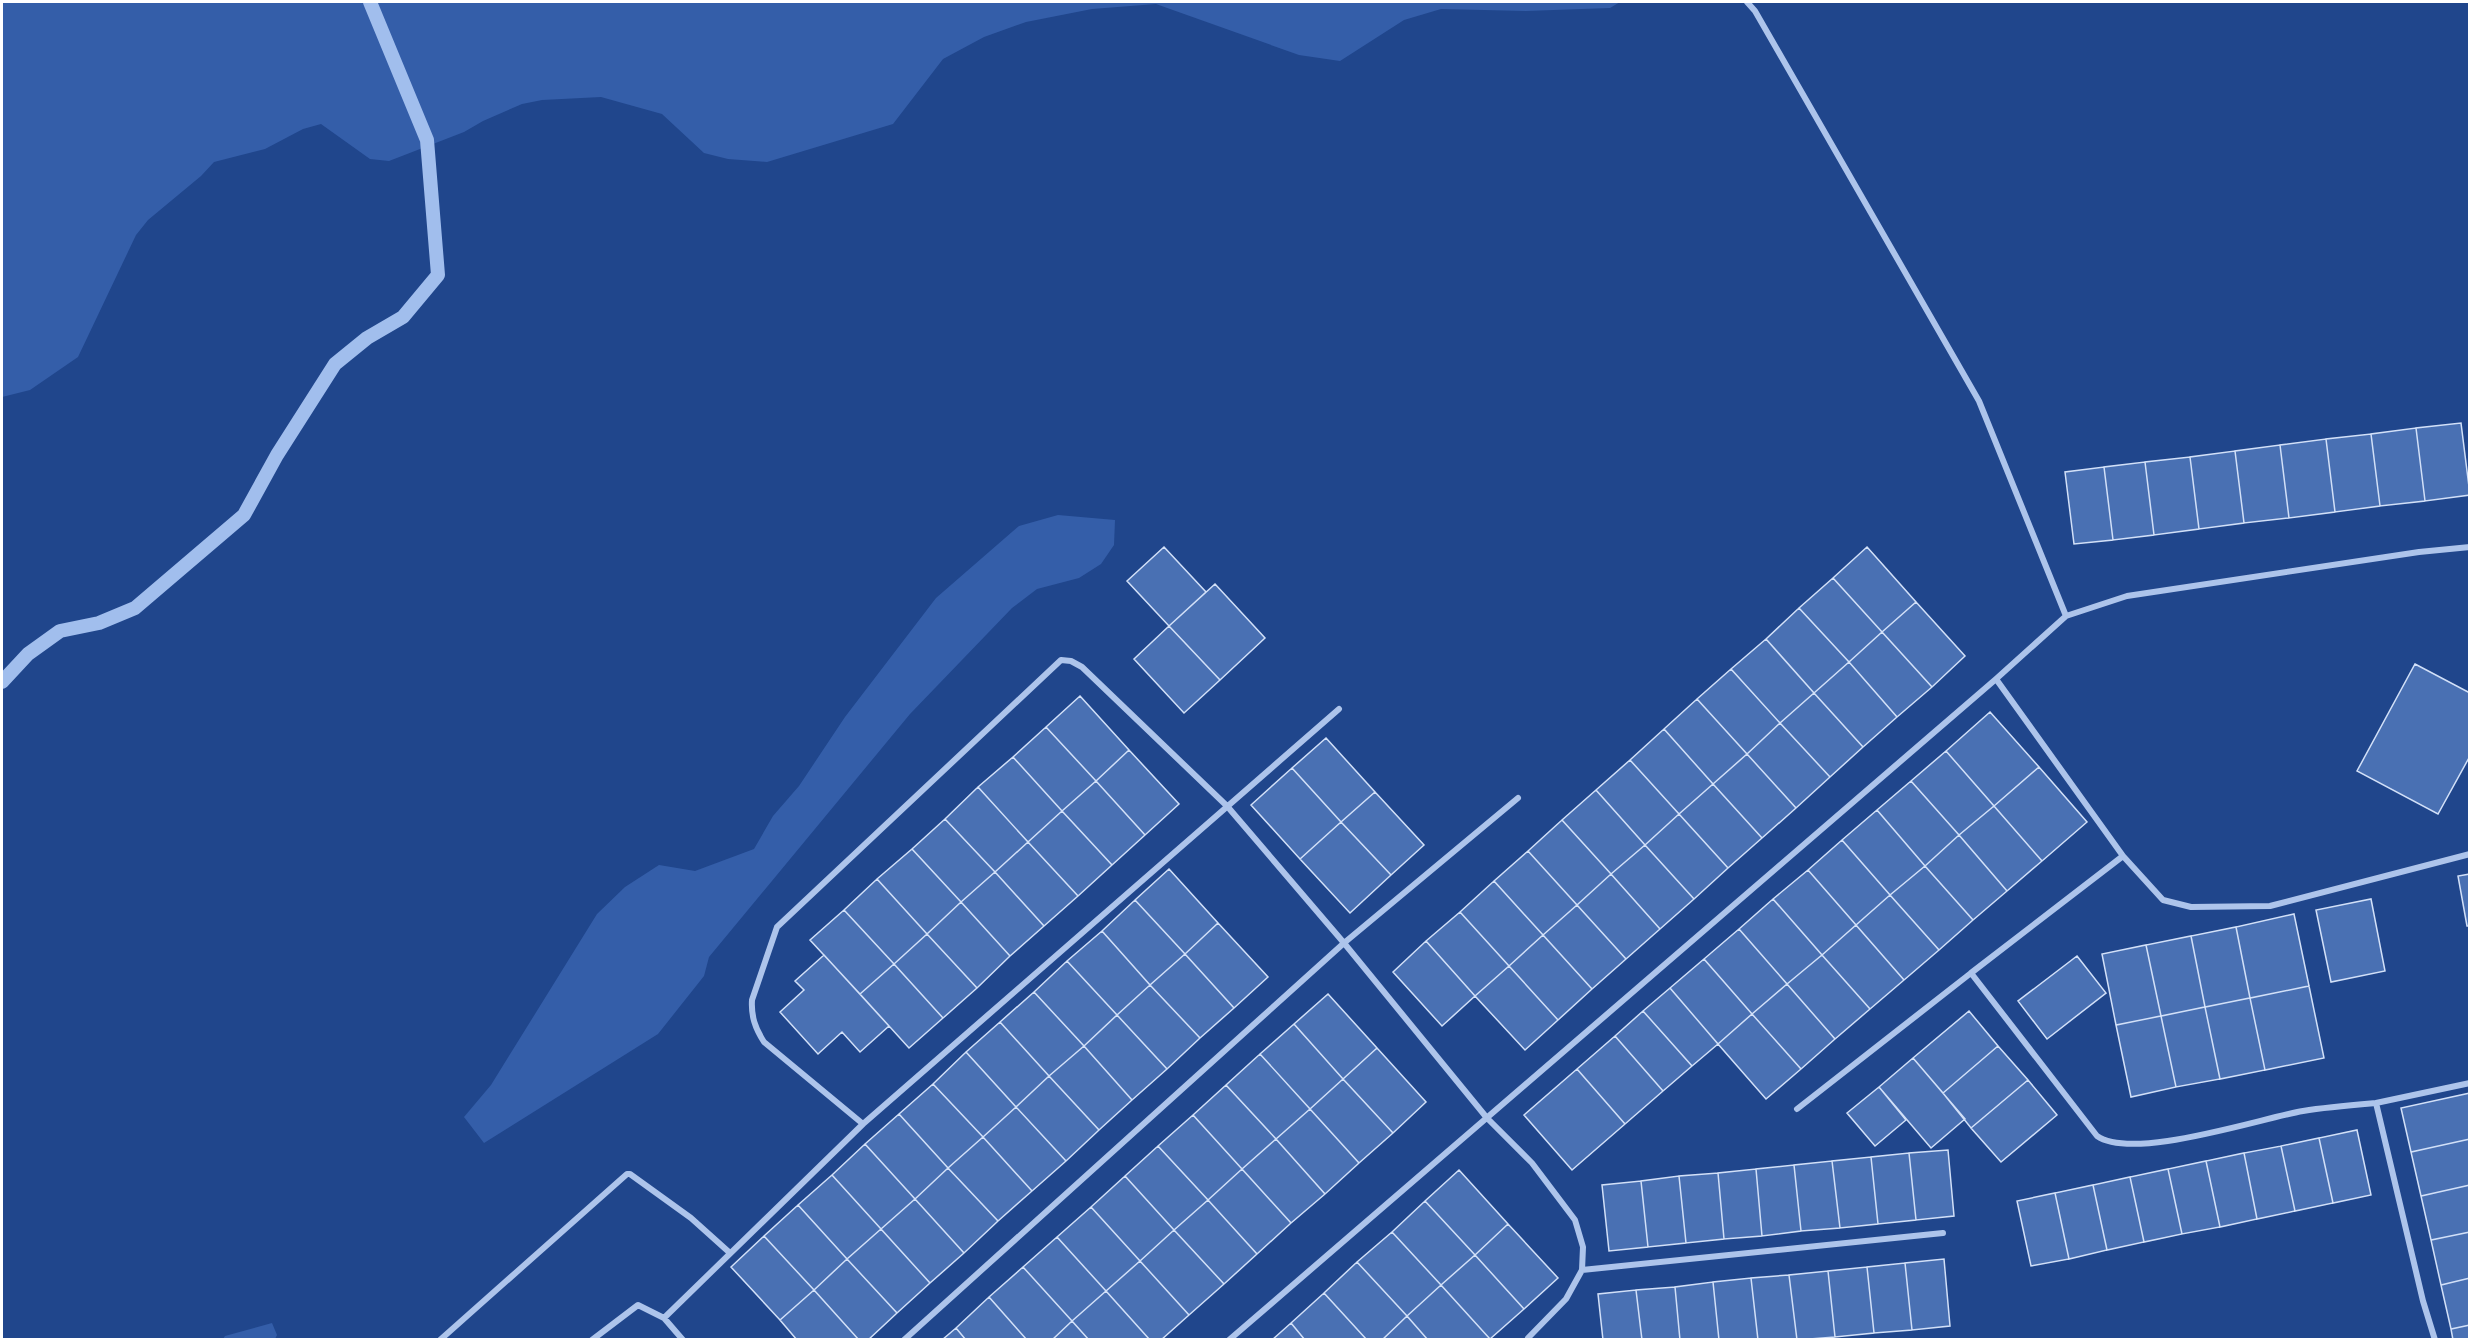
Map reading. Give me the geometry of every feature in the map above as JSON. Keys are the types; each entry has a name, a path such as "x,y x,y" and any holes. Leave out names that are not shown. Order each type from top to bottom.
{"street":[{"path":"1747,2 1755,11 1979,401 2066,616"},
{"path":"1229,1340 1996,679 2066,616 2127,596 2419,552 2469,547"},
{"path":"863,1124 764,1042 755,1028 751,1012 752,1000 777,927 1061,660 1071,661 1082,667 1227,806 1344,943 1487,1118 1532,1163 1575,1221 1583,1247 1582,1270 1566,1299 1528,1339"},
{"path":"1996,679 2123,856 2163,900 2191,907 2270,906 2469,854"},
{"path":"664,1318 863,1124 1339,709"},
{"path":"904,1340 1344,943 1518,798"},
{"path":"1797,1109 2123,856"},
{"path":"1971,973 2097,1137 2105,1142 2115,1144 2161,1142 2303,1111 2376,1102 2469,1083"},
{"path":"2376,1102 2423,1301 2435,1340"},
{"path":"440,1340 627,1174 691,1218 730,1253"},
{"path":"1582,1270 1943,1233"},
{"path":"592,1340 638,1305 664,1318 683,1340"}],"shaded area":[{"path":"2,2 1620,2 1610,8 1526,11 1441,9 1404,20 1340,61 1299,55 1156,4 1092,9 1026,22 984,37 943,59 893,124 767,162 728,159 704,153 662,114 601,97 542,100 522,104 464,132 389,161 370,159 321,124 303,129 265,149 214,162 201,176 148,220 136,235 78,357 30,390 2,397"},
{"path":"1058,515 1115,520 1114,545 1101,564 1079,578 1037,589 1012,608 910,714 709,957 704,976 658,1034 484,1143 464,1117 491,1085 597,914 625,887 659,865 695,871 754,849 773,816 799,786 845,717 936,598 1019,526"},
{"path":"272,1323 277,1335 275,1339 223,1339 225,1336"}],"building":[{"path":"2461,423 2470,495 2425,501 2416,428"},
{"path":"2416,428 2425,501 2380,506 2371,434"},
{"path":"2371,434 2380,506 2335,512 2326,439"},
{"path":"2326,439 2335,512 2289,518 2280,445"},
{"path":"2280,445 2289,518 2244,523 2235,451"},
{"path":"2235,451 2244,523 2199,529 2190,457"},
{"path":"2190,457 2199,529 2154,535 2145,462"},
{"path":"2145,462 2154,535 2113,540 2104,467"},
{"path":"2104,467 2113,540 2074,544 2065,472"},
{"path":"1164,547 1206,592 1169,626 1127,581"},
{"path":"1867,547 1916,602 1882,632 1833,578"},
{"path":"1833,578 1882,632 1849,662 1799,608"},
{"path":"1215,584 1265,638 1220,680 1169,626"},
{"path":"1916,602 1965,656 1932,687 1882,632"},
{"path":"1799,608 1849,662 1814,693 1766,639"},
{"path":"1169,626 1220,680 1184,713 1134,659"},
{"path":"1882,632 1932,687 1897,717 1849,662"},
{"path":"1766,639 1814,693 1780,723 1731,669"},
{"path":"1849,662 1897,717 1863,747 1814,693"},
{"path":"2415,664 2470,693 2470,756 2438,814 2357,771"},
{"path":"1731,669 1780,723 1747,754 1697,699"},
{"path":"1814,693 1863,747 1830,777 1780,723"},
{"path":"1080,696 1129,750 1096,781 1046,727"},
{"path":"1697,699 1747,754 1713,784 1664,729"},
{"path":"1990,712 2039,767 1994,806 1946,751"},
{"path":"1780,723 1830,777 1796,808 1747,754"},
{"path":"1046,727 1096,781 1062,811 1013,757"},
{"path":"1664,729 1713,784 1679,814 1630,760"},
{"path":"1326,738 1375,792 1341,822 1292,768"},
{"path":"1129,750 1179,804 1145,835 1096,781"},
{"path":"1946,751 1994,806 1959,835 1911,781"},
{"path":"1747,754 1796,808 1762,838 1713,784"},
{"path":"1013,757 1062,811 1028,842 978,787"},
{"path":"1630,760 1679,814 1645,845 1596,790"},
{"path":"2039,767 2087,822 2042,861 1994,806"},
{"path":"1292,768 1341,822 1300,859 1251,805"},
{"path":"1096,781 1145,835 1112,865 1062,811"},
{"path":"1911,781 1959,835 1925,866 1877,810"},
{"path":"1713,784 1762,838 1728,868 1679,814"},
{"path":"978,787 1028,842 995,872 945,819"},
{"path":"1596,790 1645,845 1611,874 1562,820"},
{"path":"1375,792 1424,845 1391,875 1341,822"},
{"path":"1994,806 2042,861 2007,891 1959,835"},
{"path":"1877,810 1925,866 1890,895 1842,840"},
{"path":"1062,811 1112,865 1078,896 1028,842"},
{"path":"1679,814 1728,868 1694,899 1645,845"},
{"path":"945,819 995,872 961,902 912,849"},
{"path":"1562,820 1611,874 1577,905 1528,851"},
{"path":"1341,822 1391,875 1350,913 1300,859"},
{"path":"1959,835 2007,891 1973,920 1925,866"},
{"path":"1842,840 1890,895 1856,925 1808,870"},
{"path":"1028,842 1078,896 1044,926 995,872"},
{"path":"1645,845 1694,899 1660,929 1611,874"},
{"path":"912,849 961,902 927,934 877,879"},
{"path":"1528,851 1577,905 1543,935 1494,881"},
{"path":"1925,866 1973,920 1939,950 1890,895"},
{"path":"1169,869 1218,923 1185,954 1135,900"},
{"path":"1808,870 1856,925 1822,955 1773,899"},
{"path":"995,872 1044,926 1010,956 961,902"},
{"path":"1611,874 1660,929 1626,959 1577,905"},
{"path":"2470,874 2470,926 2467,926 2458,876"},
{"path":"877,879 927,934 894,964 844,910"},
{"path":"1494,881 1543,935 1509,966 1460,912"},
{"path":"1890,895 1939,950 1904,980 1856,925"},
{"path":"1773,899 1822,955 1787,984 1739,929"},
{"path":"2371,899 2385,971 2331,982 2316,910"},
{"path":"1135,900 1185,954 1150,985 1102,931"},
{"path":"961,902 1010,956 977,988 927,934"},
{"path":"1577,905 1626,959 1592,989 1543,935"},
{"path":"844,910 894,964 860,994 810,940"},
{"path":"1460,912 1509,966 1475,996 1426,941"},
{"path":"2294,914 2309,986 2250,998 2236,927"},
{"path":"1218,923 1268,977 1234,1008 1185,954"},
{"path":"1856,925 1904,980 1870,1009 1822,955"},
{"path":"2236,927 2250,998 2205,1007 2191,936"},
{"path":"1739,929 1787,984 1752,1014 1704,959"},
{"path":"1102,931 1150,985 1117,1015 1067,961"},
{"path":"927,934 977,988 943,1018 894,964"},
{"path":"1543,935 1592,989 1558,1020 1509,966"},
{"path":"2191,936 2205,1007 2161,1016 2146,945"},
{"path":"1426,941 1475,996 1442,1026 1393,972"},
{"path":"2146,945 2161,1016 2116,1025 2102,954"},
{"path":"1185,954 1234,1008 1200,1038 1150,985"},
{"path":"824,955 889,1026 860,1052 842,1032 818,1054 780,1012 804,990 795,981"},
{"path":"1822,955 1870,1009 1835,1039 1787,984"},
{"path":"2077,956 2106,993 2047,1039 2018,1001"},
{"path":"1704,959 1752,1014 1718,1044 1670,988"},
{"path":"1067,961 1117,1015 1084,1046 1034,992"},
{"path":"894,964 943,1018 909,1048 860,994"},
{"path":"1509,966 1558,1020 1525,1050 1475,996"},
{"path":"1787,984 1835,1039 1801,1069 1752,1014"},
{"path":"1150,985 1200,1038 1167,1069 1117,1015"},
{"path":"2309,986 2324,1058 2265,1070 2250,998"},
{"path":"1670,988 1718,1044 1692,1066 1643,1011"},
{"path":"1034,992 1084,1046 1049,1076 1000,1022"},
{"path":"1328,994 1377,1048 1343,1079 1294,1024"},
{"path":"2250,998 2265,1070 2220,1079 2205,1007"},
{"path":"2205,1007 2220,1079 2176,1087 2161,1016"},
{"path":"1643,1011 1692,1066 1663,1091 1615,1036"},
{"path":"1969,1011 1998,1046 1943,1093 1913,1058"},
{"path":"1752,1014 1801,1069 1766,1099 1718,1044"},
{"path":"1117,1015 1167,1069 1132,1100 1084,1046"},
{"path":"2161,1016 2176,1087 2131,1097 2116,1025"},
{"path":"1000,1022 1049,1076 1016,1107 966,1052"},
{"path":"1294,1024 1343,1079 1310,1109 1260,1054"},
{"path":"1615,1036 1663,1091 1625,1124 1577,1069"},
{"path":"1084,1046 1132,1100 1099,1130 1049,1076"},
{"path":"1998,1046 2028,1080 1971,1128 1943,1093"},
{"path":"1377,1048 1426,1102 1393,1133 1343,1079"},
{"path":"966,1052 1016,1107 983,1137 933,1084"},
{"path":"1260,1054 1310,1109 1276,1139 1226,1085"},
{"path":"1913,1058 1965,1119 1931,1148 1879,1087"},
{"path":"1577,1069 1625,1124 1572,1170 1524,1115"},
{"path":"1049,1076 1099,1130 1066,1161 1016,1107"},
{"path":"1343,1079 1393,1133 1359,1163 1310,1109"},
{"path":"2028,1080 2057,1115 2001,1162 1971,1128"},
{"path":"933,1084 983,1137 948,1168 899,1114"},
{"path":"1226,1085 1276,1139 1242,1169 1193,1115"},
{"path":"1879,1087 1906,1120 1875,1146 1847,1113"},
{"path":"2470,1093 2470,1139 2411,1152 2401,1108"},
{"path":"1016,1107 1066,1161 1032,1191 983,1137"},
{"path":"1310,1109 1359,1163 1325,1194 1276,1139"},
{"path":"899,1114 948,1168 915,1199 865,1144"},
{"path":"1193,1115 1242,1169 1208,1200 1158,1146"},
{"path":"2357,1130 2371,1195 2333,1203 2319,1138"},
{"path":"983,1137 1032,1191 998,1221 948,1168"},
{"path":"2319,1138 2333,1203 2295,1211 2281,1146"},
{"path":"1276,1139 1325,1194 1291,1223 1242,1169"},
{"path":"2470,1139 2470,1185 2421,1196 2411,1152"},
{"path":"865,1144 915,1199 881,1229 832,1175"},
{"path":"1158,1146 1208,1200 1174,1230 1125,1176"},
{"path":"2281,1146 2295,1211 2257,1219 2244,1153"},
{"path":"1948,1150 1954,1216 1916,1220 1909,1153"},
{"path":"1909,1153 1916,1220 1878,1224 1871,1157"},
{"path":"2244,1153 2257,1219 2220,1227 2206,1161"},
{"path":"1871,1157 1878,1224 1840,1228 1832,1161"},
{"path":"1832,1161 1840,1228 1801,1231 1794,1165"},
{"path":"2206,1161 2220,1227 2182,1234 2168,1169"},
{"path":"1794,1165 1801,1231 1762,1236 1756,1169"},
{"path":"948,1168 998,1221 964,1253 915,1199"},
{"path":"1242,1169 1291,1223 1257,1254 1208,1200"},
{"path":"1756,1169 1762,1236 1724,1239 1718,1173"},
{"path":"2168,1169 2182,1234 2144,1242 2130,1177"},
{"path":"1459,1170 1508,1224 1475,1255 1425,1201"},
{"path":"1718,1173 1724,1239 1686,1243 1679,1176"},
{"path":"832,1175 881,1229 847,1259 798,1205"},
{"path":"1125,1176 1174,1230 1140,1261 1091,1207"},
{"path":"1679,1176 1686,1243 1648,1247 1641,1181"},
{"path":"2130,1177 2144,1242 2107,1250 2093,1185"},
{"path":"1641,1181 1648,1247 1609,1251 1602,1185"},
{"path":"2093,1185 2107,1250 2069,1259 2055,1193"},
{"path":"2470,1185 2470,1232 2431,1240 2421,1196"},
{"path":"2055,1193 2069,1259 2031,1266 2017,1201"},
{"path":"915,1199 964,1253 930,1283 881,1229"},
{"path":"1208,1200 1257,1254 1224,1284 1174,1230"},
{"path":"1425,1201 1475,1255 1441,1285 1392,1232"},
{"path":"798,1205 847,1259 814,1290 764,1236"},
{"path":"1091,1207 1140,1261 1106,1291 1057,1237"},
{"path":"1508,1224 1558,1278 1524,1309 1475,1255"},
{"path":"881,1229 930,1283 897,1313 847,1259"},
{"path":"1174,1230 1224,1284 1189,1315 1140,1261"},
{"path":"1392,1232 1441,1285 1407,1316 1357,1262"},
{"path":"2470,1232 2470,1278 2441,1285 2431,1240"},
{"path":"764,1236 814,1290 780,1320 731,1267"},
{"path":"1057,1237 1106,1291 1072,1321 1023,1267"},
{"path":"1475,1255 1524,1309 1490,1339 1441,1285"},
{"path":"847,1259 897,1313 868,1340 859,1340 814,1290"},
{"path":"1944,1259 1950,1326 1912,1330 1905,1263"},
{"path":"1140,1261 1189,1315 1161,1340 1150,1340 1106,1291"},
{"path":"1357,1262 1407,1316 1382,1340 1367,1340 1324,1293"},
{"path":"1905,1263 1912,1330 1874,1333 1867,1267"},
{"path":"1023,1267 1072,1321 1052,1340 1027,1340 989,1297"},
{"path":"1867,1267 1874,1333 1835,1337 1828,1271"},
{"path":"1828,1271 1835,1337 1797,1340 1789,1275"},
{"path":"1789,1275 1797,1340 1758,1340 1751,1278"},
{"path":"1751,1278 1758,1340 1719,1340 1713,1282"},
{"path":"2470,1278 2470,1325 2451,1329 2441,1285"},
{"path":"1713,1282 1719,1340 1680,1340 1675,1287"},
{"path":"1441,1285 1490,1340 1428,1340 1407,1316"},
{"path":"1675,1287 1680,1340 1642,1340 1636,1290"},
{"path":"814,1290 859,1340 797,1340 780,1320"},
{"path":"1636,1290 1642,1340 1603,1340 1598,1294"},
{"path":"1106,1291 1150,1340 1089,1340 1072,1321"},
{"path":"1324,1293 1367,1340 1305,1340 1291,1323"},
{"path":"989,1297 1027,1340 966,1340 956,1328"},
{"path":"1407,1316 1428,1340 1382,1340"},
{"path":"1072,1321 1089,1340 1052,1340"},
{"path":"1291,1323 1305,1340 1272,1340"},
{"path":"2470,1325 2470,1340 2453,1340 2451,1329"},
{"path":"956,1328 966,1340 942,1340"}],"waterway":[{"path":"2,682 28,654 60,631 99,623 135,608 244,515 277,455 335,364 367,338 403,317 438,275 427,140 370,2"}]}
